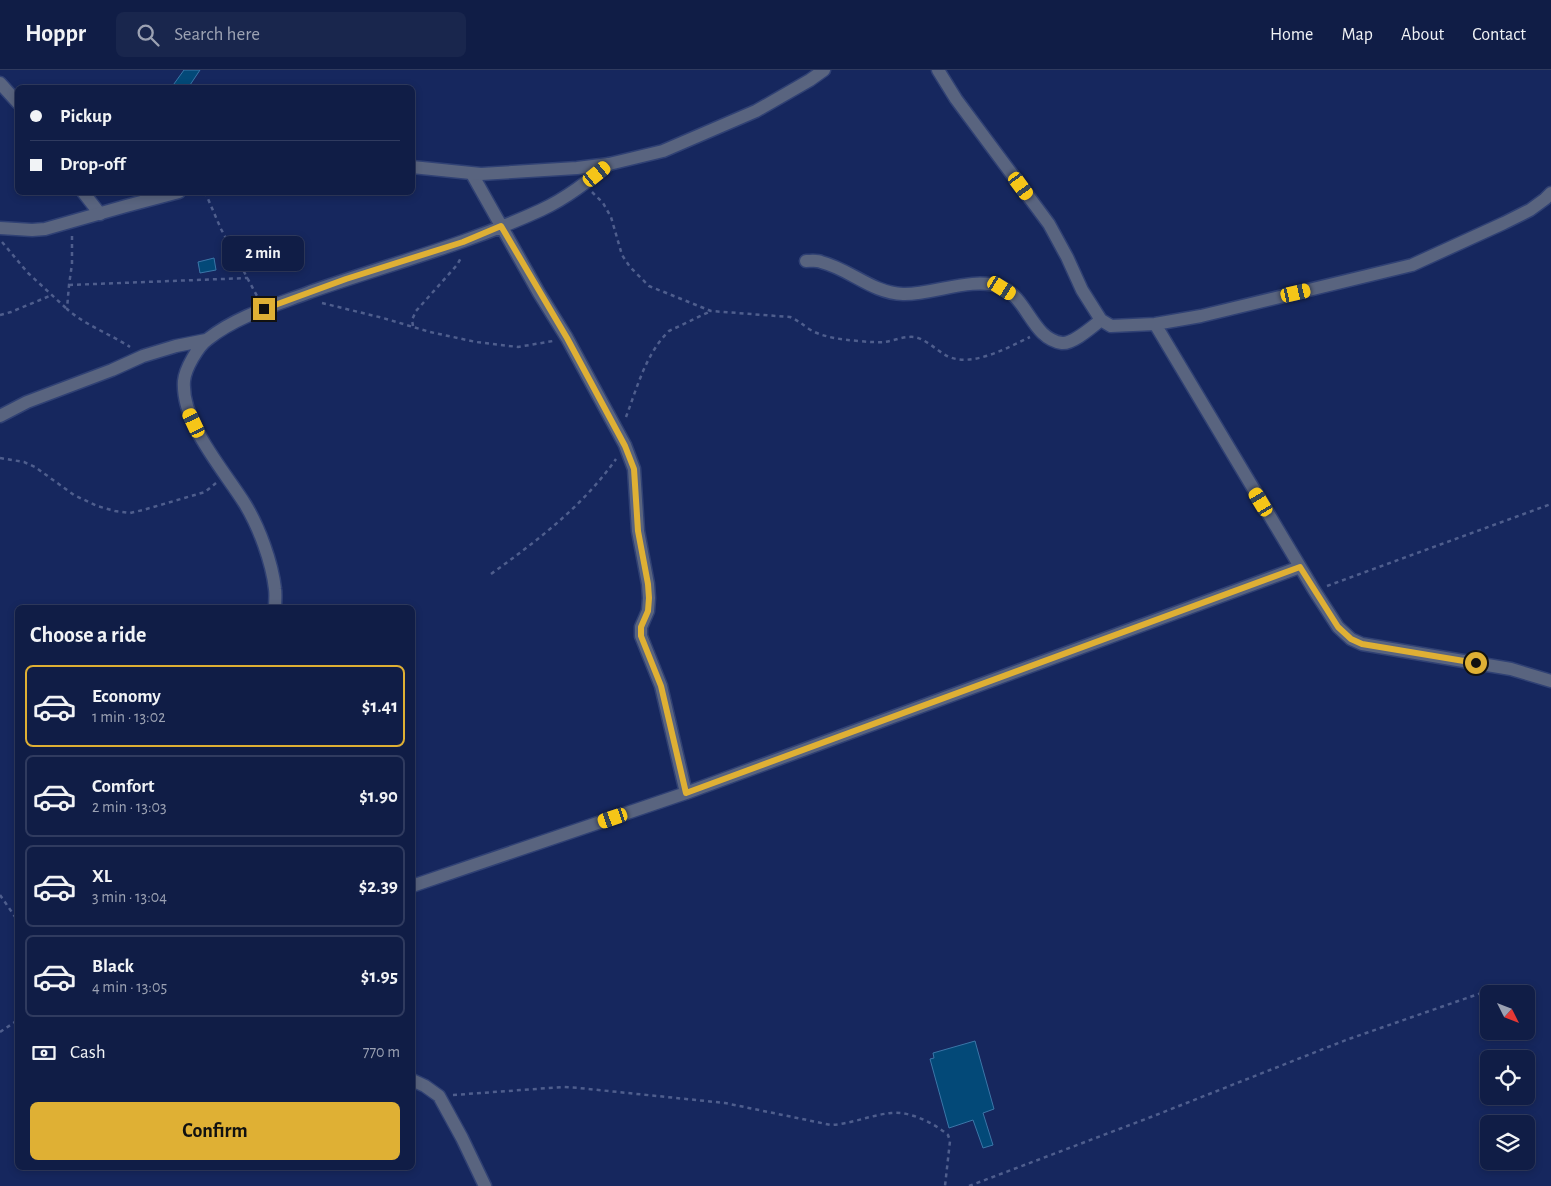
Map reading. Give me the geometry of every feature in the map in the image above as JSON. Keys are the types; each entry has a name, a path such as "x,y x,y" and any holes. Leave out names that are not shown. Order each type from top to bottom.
{"street":[{"path":"415,167 472,174 609,164 663,151 756,111 824,70"},
{"path":"938,70 956,99 1048,224 1067,257 1082,290 1101,320 1111,326 1155,324 1201,316 1412,265 1521,214 1551,193"},
{"path":"0,83 15,100"},
{"path":"275,605 276,590 261,537 245,505 200,435 189,412 184,380 188,368 206,340 219,331 264,309 346,279 470,239 542,210 571,194 609,164"},
{"path":"472,174 567,338 622,440 634,469 638,531 649,598 648,611 641,627 641,636 661,686 686,793"},
{"path":"85,195 100,214"},
{"path":"0,228 39,230 168,195"},
{"path":"806,261 820,261 838,268 883,292 897,294 970,285 989,284 1002,288 1014,295 1041,332 1051,339 1063,343 1076,339 1101,320"},
{"path":"1155,324 1314,590 1338,627 1351,639 1362,644 1511,669 1551,681"},
{"path":"0,416 27,402 112,370 143,356 176,346 206,340"},
{"path":"415,885 686,793 1300,567"},
{"path":"415,1081 439,1096 485,1186"}],"path":[{"path":"584,184 603,203 611,217 622,255 639,278 649,286 711,311 790,317 815,332 835,338 882,342 907,337 915,338 926,342 946,356 959,360 973,360 999,352 1041,332"},
{"path":"206,195 221,229 264,309"},
{"path":"68,309 73,222"},
{"path":"0,239 28,274 68,309 143,356"},
{"path":"413,326 413,315 456,265 470,239"},
{"path":"68,286 248,278"},
{"path":"0,315 52,295"},
{"path":"317,302 430,332 476,342 507,346 529,346 567,338"},
{"path":"491,574 542,537 573,510 606,473 622,440 639,380 654,350 669,331 711,311"},
{"path":"0,458 24,462 35,467 74,495 97,506 130,513 204,492 225,476"},
{"path":"1314,590 1551,504"},
{"path":"0,895 15,917"},
{"path":"969,1186 1346,1040 1480,993"},
{"path":"0,1032 15,1022"},
{"path":"439,1096 563,1087 725,1103 830,1125 845,1124 893,1113 914,1116 932,1124 948,1135 950,1141 945,1186"}],"building":[{"path":"184,70 200,70 190,85 173,85"},
{"path":"214,258 216,270 200,273 198,262"},
{"path":"975,1041 994,1109 983,1113 993,1145 983,1148 973,1120 949,1128 930,1059 934,1058 933,1053"}],"route":[{"path":"264,309 346,279 463,242 501,226 567,338 625,446 634,469 638,531 649,598 648,611 641,627 641,636 661,686 686,793 1300,567 1338,627 1351,639 1362,644 1476,663"}]}
